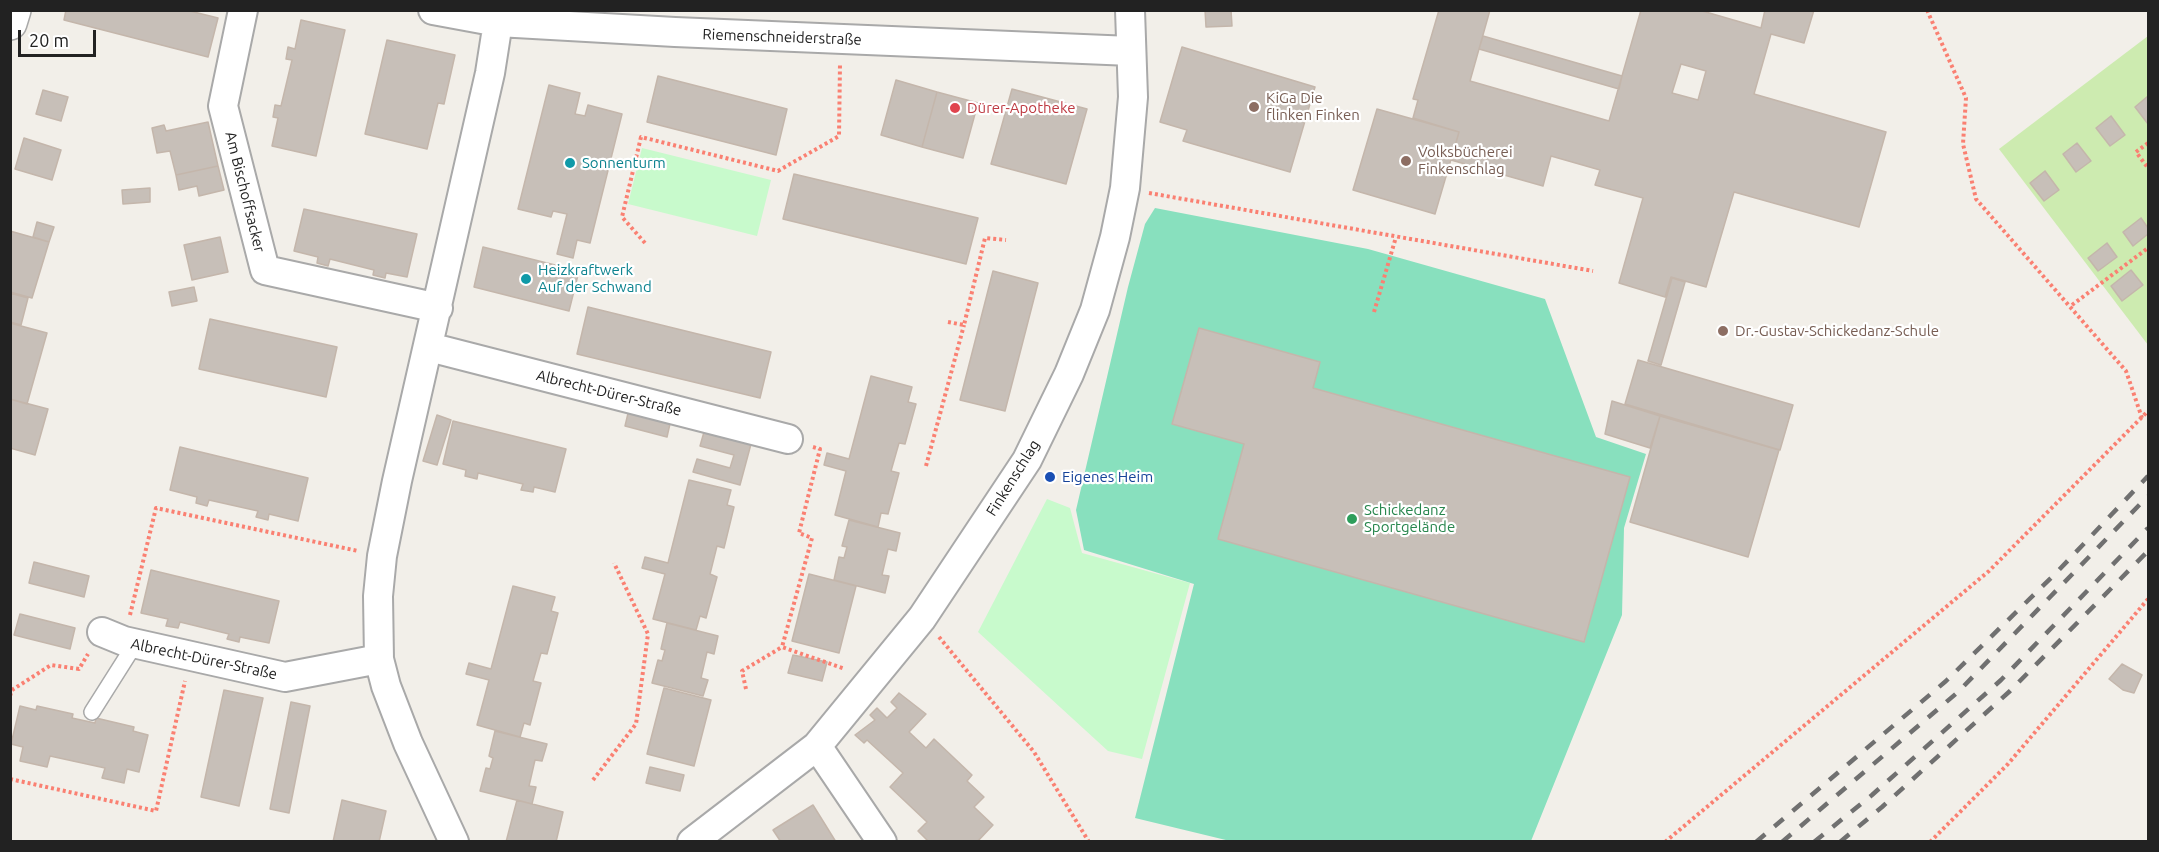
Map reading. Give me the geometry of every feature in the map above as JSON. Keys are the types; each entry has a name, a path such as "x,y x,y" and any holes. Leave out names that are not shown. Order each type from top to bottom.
{"street":[{"path":"10,23 14,10"},
{"name":"Am Bischoffsacker","path":"243,10 223,106 265,270 438,308"},
{"name":"Riemenschneiderstraße","path":"433,10 498,22 840,40 1131,51"},
{"name":"Finkenschlag","path":"692,842 817,746 922,618 1027,460 1069,374 1095,310 1125,188 1133,97 1130,10"},
{"path":"454,842 408,743 379,659 377,629 382,556 490,73 498,22"},
{"name":"Albrecht-Dürer-Straße","path":"429,347 788,439"},
{"name":"Albrecht-Dürer-Straße","path":"120,639 190,657 285,677 379,659"},
{"path":"817,746 882,842"}],"lane":[{"path":"92,712 120,639"}],"path":[{"path":"1927,10 1966,98 1963,144 1976,199 2072,305 2126,371 2142,418"},
{"path":"645,243 622,217 641,137 778,171 839,136 840,40"},
{"path":"2148,143 2136,152 2148,168"},
{"path":"1125,188 1593,271"},
{"path":"1374,312 1396,237"},
{"path":"926,466 986,238 1006,240"},
{"path":"2072,305 2148,248"},
{"path":"948,322 963,326"},
{"path":"1665,842 1989,571 2148,411"},
{"path":"746,689 742,671 782,647 812,538 799,533 820,449 788,439"},
{"path":"10,696 12,690 51,665 79,669 120,639 156,508 382,556"},
{"path":"593,780 636,724 648,634 614,563"},
{"path":"1930,842 2008,764 2148,599"},
{"path":"922,618 1034,752 1089,842"},
{"path":"782,647 874,678"},
{"path":"10,779 156,811 190,657"}],"green space":[{"path":"2148,36 2148,345 1999,149"},
{"path":"642,148 771,180 757,236 628,204"},
{"name":"Schickedanz Sportgelände","path":"1155,208 1368,249 1545,299 1596,437 1646,454 1624,528 1622,615 1531,841 1230,841 1135,818 1194,584 1084,550 1076,510 1128,287 1145,224"},
{"path":"1047,499 1070,508 1082,553 1190,583 1142,759 1108,751 978,632"}],"building":[{"path":"66,10 186,10 218,18 208,57 64,20"},
{"path":"1205,10 1231,10 1232,26 1206,27"},
{"path":"1439,10 1490,10 1470,81 1609,121 1641,10 1699,10 1761,28 1765,10 1814,10 1804,43 1771,34 1754,94 1886,132 1859,227 1734,192 1706,287 1671,277 1665,297 1619,283 1643,198 1595,185 1600,170 1551,156 1543,186 1451,160 1459,132 1413,118 1418,100 1413,99","holes":["1681,64 1706,71 1698,100 1672,93"]},
{"path":"301,20 345,30 316,156 272,146 278,118 273,117 275,105 281,106 292,60 286,59 288,47 295,49"},
{"path":"1483,36 1622,76 1619,89 1479,49"},
{"path":"387,40 455,55 444,104 438,103 427,149 365,134"},
{"path":"1182,47 1315,87 1290,172 1183,141 1187,130 1160,122"},
{"path":"658,76 787,109 776,155 647,122"},
{"path":"896,80 937,92 922,147 881,135"},
{"name":"Sonnenturm","path":"549,85 580,93 575,114 585,116 588,105 622,114 590,243 577,240 573,258 557,254 567,214 553,211 551,217 518,209"},
{"path":"1012,89 1087,109 1066,184 991,164"},
{"path":"43,90 68,97 61,121 36,114"},
{"path":"937,92 978,103 963,158 922,147"},
{"path":"2148,96 2148,124 2135,107"},
{"name":"Volksbücherei Finkenschlag","path":"1377,109 1459,132 1435,214 1353,190"},
{"path":"2111,116 2125,135 2110,146 2096,128"},
{"path":"208,122 218,166 176,175 170,151 157,153 152,128 164,125 166,131"},
{"path":"24,138 61,150 52,180 15,169"},
{"path":"2077,143 2091,161 2076,172 2063,154"},
{"path":"218,166 224,190 199,196 197,186 179,190 176,175"},
{"path":"2045,171 2059,190 2044,201 2030,183"},
{"path":"794,174 978,218 966,264 783,219"},
{"path":"150,188 150,202 123,204 122,190"},
{"path":"304,209 417,234 407,277 386,273 385,278 373,275 374,270 330,259 328,266 317,263 318,257 294,251"},
{"path":"2141,218 2148,228 2148,234 2133,246 2123,232"},
{"path":"37,222 54,227 49,242 33,237"},
{"path":"10,231 49,242 32,298 10,292"},
{"path":"220,237 228,272 192,280 184,245"},
{"path":"2107,243 2117,257 2098,271 2088,258"},
{"name":"Heizkraftwerk Auf der Schwand","path":"483,247 579,271 569,311 474,287"},
{"path":"2131,270 2143,285 2122,301 2111,286"},
{"path":"993,271 1038,283 1005,411 960,400"},
{"path":"1672,278 1685,282 1661,365 1648,361"},
{"path":"194,287 197,301 172,306 169,292"},
{"path":"10,293 28,298 21,325 10,322"},
{"path":"588,307 771,352 760,398 577,354"},
{"path":"210,319 337,347 326,397 199,369"},
{"path":"10,323 47,333 27,404 10,399"},
{"path":"1199,328 1320,362 1313,388 1630,477 1584,642 1218,539 1244,444 1172,424"},
{"path":"1638,360 1793,405 1780,450 1625,404"},
{"path":"871,376 912,387 908,402 916,404 905,444 899,443 891,471 899,473 888,514 881,513 878,527 835,515 846,471 824,465 827,453 849,459"},
{"path":"10,399 48,409 35,455 10,448"},
{"path":"1612,401 1660,416 1650,448 1605,434"},
{"path":"630,405 672,415 667,437 625,426"},
{"path":"437,415 451,420 437,465 423,461"},
{"path":"1660,416 1779,450 1748,557 1630,522"},
{"path":"453,421 566,449 555,492 534,487 533,492 521,490 523,484 478,473 477,479 465,476 466,470 443,464"},
{"path":"704,432 751,444 740,485 693,472 697,459 730,468 734,455 700,446"},
{"path":"180,447 308,478 298,521 269,514 268,520 256,517 258,511 209,500 207,506 196,503 197,497 170,490"},
{"path":"689,480 731,490 727,505 734,507 724,548 717,546 710,574 717,577 706,618 700,616 696,630 653,619 665,574 642,568 645,557 668,563"},
{"path":"849,520 900,533 896,551 888,549 882,575 889,576 885,593 834,580 839,557 844,558 847,547 842,546"},
{"path":"34,562 89,576 84,597 29,583"},
{"path":"151,570 279,601 269,643 240,637 239,642 227,639 229,634 180,622 178,628 166,626 168,619 141,613"},
{"path":"809,574 856,586 839,653 792,641"},
{"path":"513,586 555,597 551,611 558,613 547,654 541,653 533,681 541,683 530,725 524,723 520,737 477,725 489,680 466,674 469,663 491,669"},
{"path":"20,614 75,628 70,649 14,635"},
{"path":"667,623 718,636 714,654 707,652 701,678 708,680 703,696 652,683 658,660 662,661 665,650 661,649"},
{"path":"793,655 827,662 822,681 788,673"},
{"path":"2122,664 2142,675 2134,693 2123,690 2109,679"},
{"path":"664,688 711,700 694,766 647,754"},
{"path":"224,690 263,698 239,806 201,797"},
{"path":"899,693 926,714 909,732 926,748 934,739 972,775 967,781 984,797 974,807 993,825 977,842 929,842 918,831 927,822 890,787 903,773 867,740 864,743 855,735 875,720 870,715 877,708 887,718 897,708 891,702"},
{"path":"291,702 310,706 289,813 270,809"},
{"path":"20,706 36,710 37,706 73,714 72,718 95,723 96,718 134,727 133,731 148,735 139,772 127,769 124,783 102,778 105,768 50,756 47,767 20,761 23,747 11,744"},
{"path":"495,731 547,744 542,761 535,760 529,786 536,787 532,804 480,791 486,768 490,769 493,758 489,756"},
{"path":"650,767 684,775 680,791 646,783"},
{"path":"342,800 386,811 379,842 333,842"},
{"path":"517,800 563,812 556,842 506,842"},
{"path":"813,805 836,842 781,842 773,830"}],"railway":[{"path":"1756,842 1946,681 2058,571 2148,476"},
{"path":"1782,842 1958,692 2148,496"},
{"path":"1814,842 1872,795 2001,680 2148,528"},
{"path":"1840,842 2010,691 2148,551"}],"place":[{"name":"KiGa Die flinken Finken","path":"1254,107"},
{"name":"Dürer-Apotheke","path":"955,108"},
{"name":"Volksbücherei Finkenschlag","path":"1406,161"},
{"name":"Sonnenturm","path":"570,163"},
{"name":"Heizkraftwerk Auf der Schwand","path":"526,279"},
{"name":"Dr.-Gustav-Schickedanz-Schule","path":"1723,331"},
{"name":"Eigenes Heim","path":"1050,477"},
{"name":"Schickedanz Sportgelände","path":"1352,519"}]}
